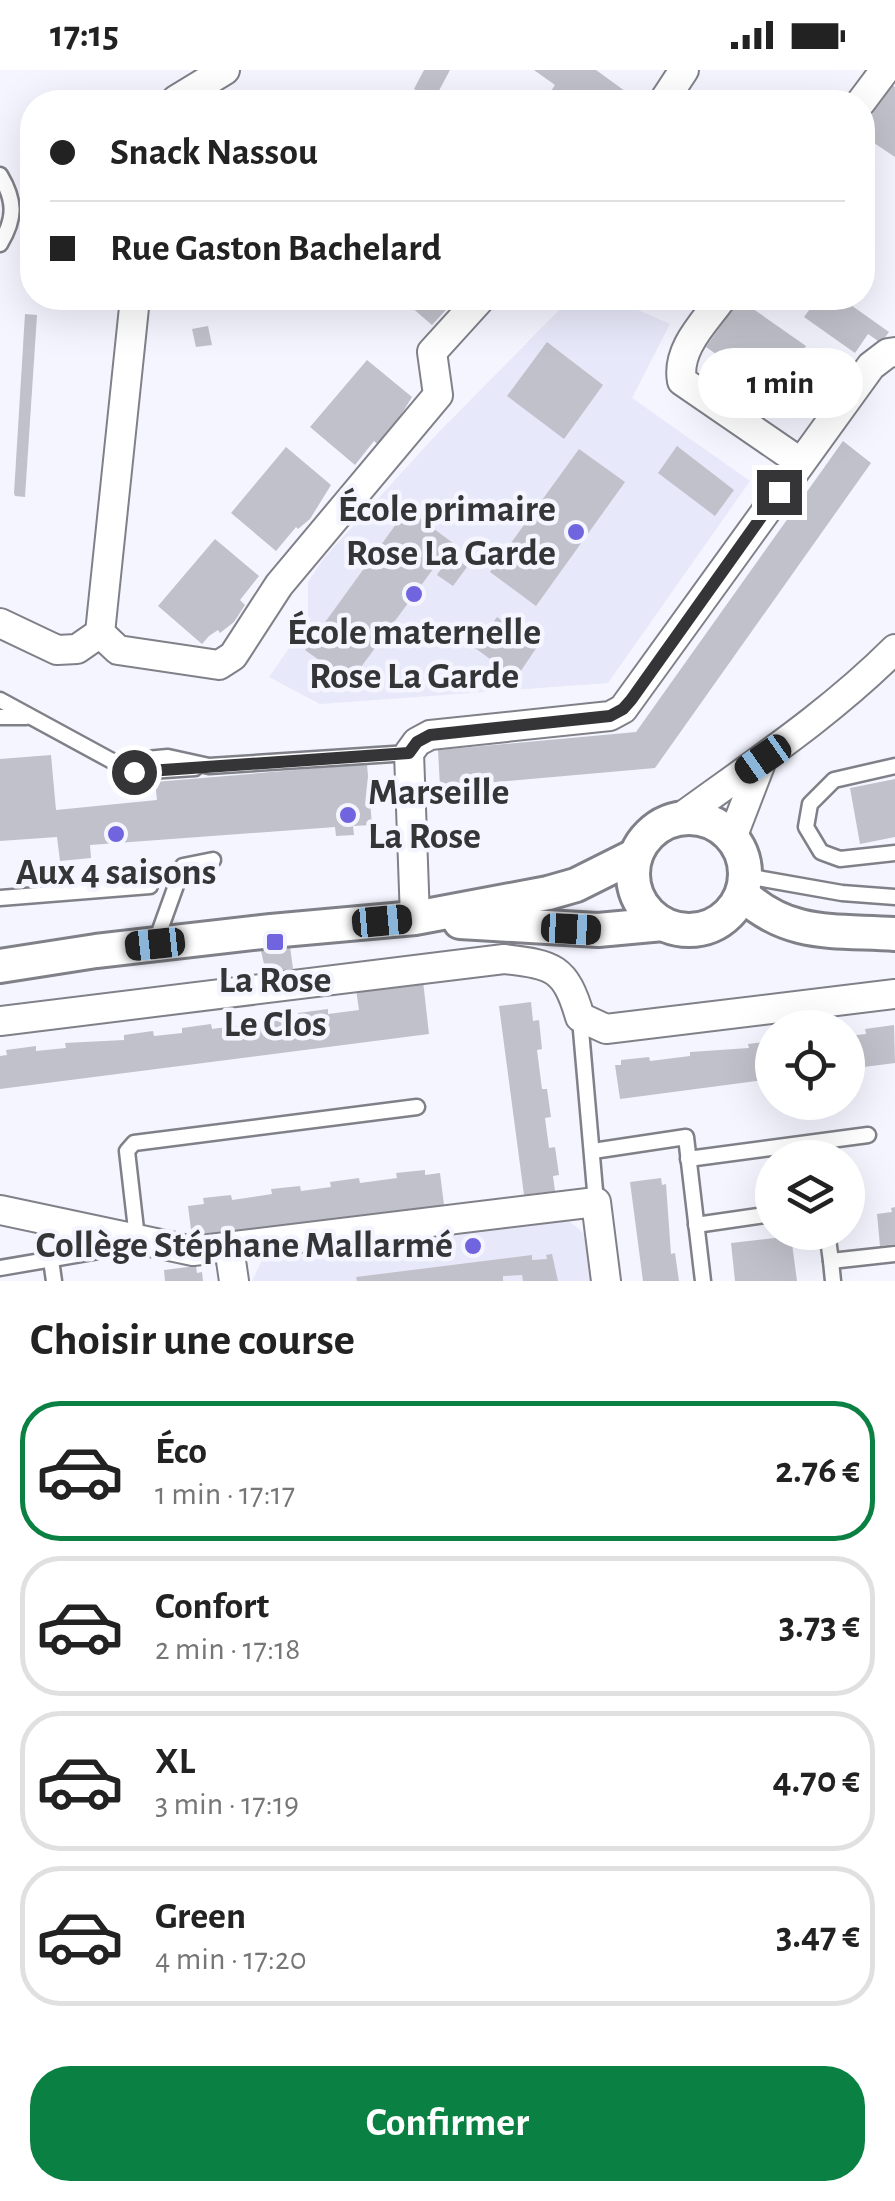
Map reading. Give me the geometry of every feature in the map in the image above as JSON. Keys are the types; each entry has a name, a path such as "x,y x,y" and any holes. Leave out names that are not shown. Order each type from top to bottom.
{"street":[{"path":"193,90 225,70"},
{"path":"0,624 57,650 77,649 100,633 134,310"},
{"path":"100,633 118,650 219,665 232,656 278,585 438,395 432,352 470,310"},
{"path":"713,310 685,350 680,369 682,382 800,462"},
{"path":"416,918 409,753 417,742 430,735 610,716 623,709 872,366 895,352"},
{"path":"662,924 647,912 637,894 633,874 636,855 646,838 763,759 866,678 895,650"},
{"path":"732,838 763,759"},
{"path":"416,918 598,930 662,924 694,930 720,922 734,910 744,885 742,856 732,838 718,826 700,819 680,818"},
{"path":"0,966 155,944 416,918 548,893 636,855"},
{"path":"744,885 762,912 786,924"},
{"path":"720,922 895,934"},
{"path":"0,1021 504,959 547,965 571,986 580,1017 606,1029 895,994"},
{"path":"0,1210 193,1251 596,1202 606,1281"},
{"path":"229,1247 234,1281"}],"lane":[{"path":"0,175 13,198 0,244"},
{"path":"0,700 114,762 168,757 209,766 409,753"},
{"path":"0,717 32,718"},
{"path":"895,766 834,780 810,804 806,827 821,852 840,858 895,852"},
{"path":"155,944 183,866 212,860"},
{"path":"744,885 895,897"},
{"path":"0,898 150,886"},
{"path":"580,1017 596,1202"},
{"path":"0,1268 111,1248 136,1238 127,1151 134,1143 417,1107"},
{"path":"688,1159 868,1136"},
{"path":"592,1151 686,1137 703,1281"},
{"path":"696,1225 755,1216"},
{"path":"829,1250 833,1281"},
{"path":"831,1261 895,1254"},
{"path":"51,1260 54,1281"}],"shaded area":[{"name":"École primaire Rose La Garde","path":"559,310 638,310 670,324 632,398 750,481 608,683 320,704 269,677 308,621 308,582 324,558 436,435"},
{"name":"Collège Stéphane Mallarmé","path":"568,1220 584,1234 591,1281 252,1281 263,1258"}],"building":[{"path":"424,70 450,70 439,90 414,89"},
{"path":"534,70 596,70 624,90 552,90 555,85"},
{"path":"890,83 895,87 895,157 875,144 875,104"},
{"path":"415,310 446,310 432,325"},
{"path":"731,310 755,310 806,346 773,394 706,347"},
{"path":"809,310 858,310 889,332 881,343 868,334 855,353 804,317"},
{"path":"25,314 37,315 25,497 14,493"},
{"path":"208,326 212,345 196,347 192,329"},
{"path":"547,342 603,385 564,439 507,396"},
{"path":"367,360 412,397 401,415 404,417 380,446 374,441 355,465 310,427"},
{"path":"843,441 871,463 655,768 440,787 438,750 636,732"},
{"path":"677,446 734,490 715,516 658,473"},
{"path":"286,447 331,485 310,519 296,527 276,551 231,513"},
{"path":"579,449 625,482 536,606 490,572"},
{"path":"407,509 453,543 439,560 445,563 451,555 467,567 453,586 437,575 441,569 436,565 350,682 305,650"},
{"path":"215,539 259,576 240,600 245,605 234,622 202,644 158,606"},
{"path":"497,617 537,647 516,678 475,648"},
{"path":"51,755 56,810 157,800 155,782 367,764 372,825 353,826 354,835 336,836 335,827 90,845 91,858 60,861 57,837 0,841 0,759"},
{"path":"895,779 895,837 860,844 850,788"},
{"path":"290,946 293,969 266,973 261,951"},
{"path":"423,981 429,1034 0,1089 0,1056 7,1055 6,1050 66,1048 65,1043 124,1040 124,1035 153,1031 154,1036 211,1024 212,1029 242,1025 241,1020 299,1018 298,1013 328,1009 328,1014 359,1010 356,989"},
{"path":"531,1002 533,1021 539,1020 542,1049 537,1050 542,1089 547,1089 551,1117 545,1118 549,1148 555,1147 559,1175 553,1176 555,1191 524,1195 499,1006"},
{"path":"894,1025 895,1063 865,1067 865,1029"},
{"path":"755,1043 755,1081 620,1099 615,1065 621,1065 621,1060 690,1056 690,1052 749,1048 748,1044"},
{"path":"425,1170 425,1175 440,1173 444,1205 192,1237 188,1206 204,1204 203,1198 231,1195 232,1200 272,1194 271,1189 300,1186 301,1191 331,1187 330,1182 359,1178 360,1183"},
{"path":"661,1178 662,1185 666,1184 671,1254 675,1253 679,1281 643,1281 630,1182"},
{"path":"895,1207 895,1244 880,1246 877,1214 892,1212"},
{"path":"755,1240 755,1250 793,1250 797,1281 735,1281 731,1243"},
{"path":"552,1254 558,1281 523,1281 522,1275 503,1276 503,1281 357,1281 356,1277 532,1255 532,1260 547,1259 546,1255"},
{"path":"196,1266 203,1281 165,1281 164,1270"}],"place":[{"name":"École primaire Rose La Garde","path":"576,532"},
{"name":"École maternelle Rose La Garde","path":"414,594"},
{"name":"Marseille La Rose","path":"348,815"},
{"name":"Aux 4 saisons","path":"116,834"},
{"name":"La Rose Le Clos","path":"275,942"},
{"name":"Collège Stéphane Mallarmé","path":"473,1246"}],"route":[{"path":"134,772 409,753 417,742 430,735 610,716 631,700 779,492"}]}
